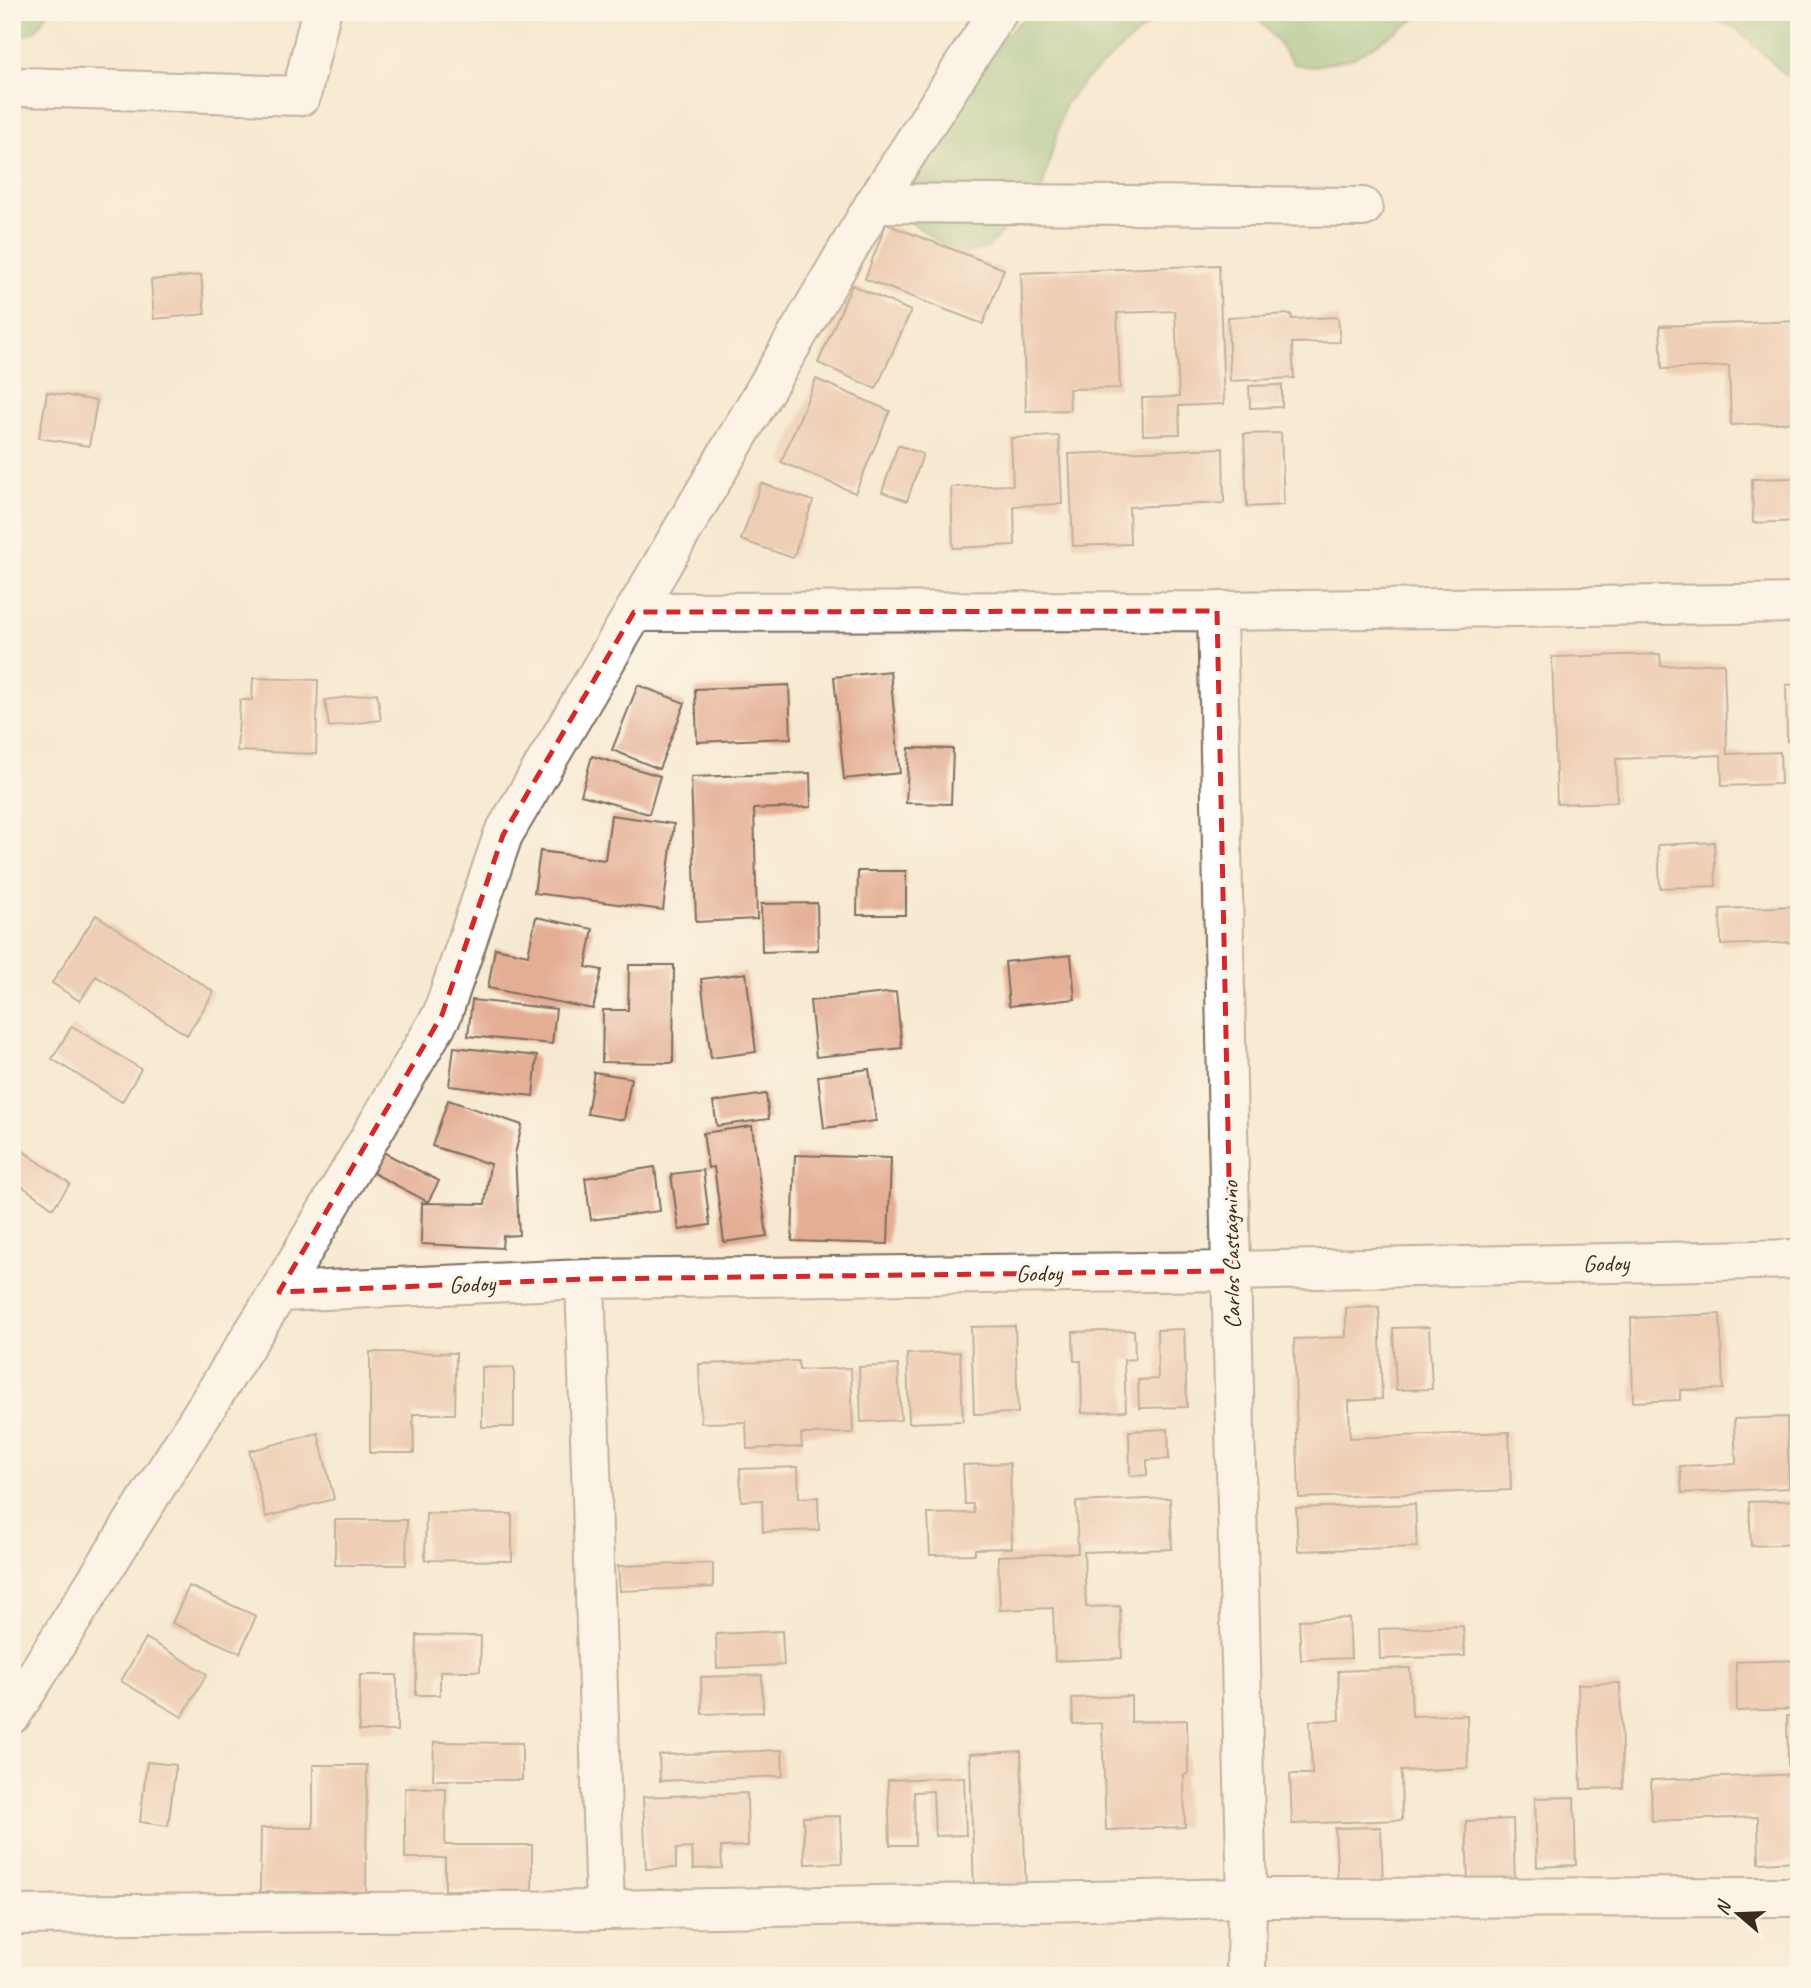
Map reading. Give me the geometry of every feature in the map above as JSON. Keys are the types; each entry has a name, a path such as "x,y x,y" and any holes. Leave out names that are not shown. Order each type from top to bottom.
{"street":[{"path":"24,87 301,96 321,12"},
{"path":"12,1714 279,1292 442,1015 503,835 875,203 998,12"},
{"path":"875,203 1363,207"},
{"path":"634,612 1217,611 1799,603"},
{"name":"Carlos Castagnino","path":"1217,611 1247,1898 1246,1976"},
{"name":"Godoy","path":"279,1292 585,1279 1231,1271 1799,1259"},
{"path":"585,1279 605,1910"},
{"path":"12,1915 605,1910 1247,1898 1799,1897"}],"highlighted area":[{"path":"1217,611 1231,1271 585,1279 279,1292 442,1015 503,835 634,612"}],"green space":[{"path":"12,12 48,12 36,31 12,41"},
{"path":"1030,12 1172,12 1157,17 1085,80 1065,104 1042,189 987,248 958,255 890,208 937,78 1010,31"},
{"path":"1250,12 1427,12 1354,58 1310,67 1294,64 1256,15"},
{"path":"1626,12 1799,12 1799,88 1735,27 1707,17 1644,19"}],"building":[{"path":"886,224 1004,269 983,324 865,279"},
{"path":"1219,265 1224,404 1179,406 1180,434 1143,435 1142,398 1179,397 1175,311 1117,313 1120,388 1069,389 1070,410 1026,411 1021,273"},
{"path":"201,275 205,314 154,319 151,280"},
{"path":"852,285 911,311 876,389 818,363"},
{"path":"1291,314 1292,319 1338,317 1340,342 1292,343 1294,378 1230,381 1228,317"},
{"path":"1799,321 1799,422 1731,425 1729,366 1662,369 1660,326"},
{"path":"816,379 890,411 855,493 781,462"},
{"path":"1282,385 1282,407 1250,408 1249,386"},
{"path":"47,392 97,401 89,446 39,438"},
{"path":"1281,433 1284,505 1247,507 1244,434"},
{"path":"1059,436 1062,504 1014,506 1015,545 953,548 951,487 1013,485 1011,438"},
{"path":"898,445 923,454 907,501 882,492"},
{"path":"1223,448 1224,503 1129,507 1130,544 1073,546 1069,454"},
{"path":"1799,478 1799,521 1753,523 1752,479"},
{"path":"761,483 813,501 793,558 741,540"},
{"path":"1660,654 1661,666 1724,663 1727,754 1780,752 1781,784 1722,786 1721,755 1616,759 1617,802 1557,804 1552,657"},
{"path":"890,671 900,773 844,779 834,677"},
{"path":"253,678 318,680 316,754 237,751 240,700 252,700"},
{"path":"1799,684 1799,741 1787,741 1786,685"},
{"path":"638,685 685,703 659,769 612,750"},
{"path":"789,685 791,738 697,742 695,689"},
{"path":"377,693 381,720 329,727 325,700"},
{"path":"909,748 953,749 951,804 906,803"},
{"path":"592,756 660,776 649,814 581,795"},
{"path":"810,773 811,807 754,809 757,919 696,922 691,777"},
{"path":"611,815 674,824 663,910 534,893 540,851 605,860"},
{"path":"1714,842 1716,886 1660,888 1658,845"},
{"path":"858,871 906,871 906,915 857,915"},
{"path":"817,903 818,950 762,952 761,904"},
{"path":"1799,906 1799,942 1721,945 1720,909"},
{"path":"96,915 214,992 187,1035 96,976 80,1001 52,983"},
{"path":"536,917 593,929 586,967 602,970 593,1009 488,988 495,948 528,955"},
{"path":"1071,955 1075,999 1009,1006 1005,962"},
{"path":"629,965 674,965 673,1063 602,1062 603,1010 628,1010"},
{"path":"746,973 756,1052 711,1058 701,979"},
{"path":"896,992 902,1048 816,1057 810,1001"},
{"path":"472,1000 556,1009 552,1044 468,1036"},
{"path":"72,1026 141,1069 122,1102 52,1059"},
{"path":"454,1047 537,1056 533,1096 449,1086"},
{"path":"869,1069 876,1121 824,1128 818,1076"},
{"path":"594,1072 631,1078 624,1120 587,1114"},
{"path":"766,1094 769,1119 717,1126 713,1102"},
{"path":"448,1100 522,1125 515,1154 519,1235 503,1236 502,1248 421,1244 422,1203 485,1204 490,1164 432,1146"},
{"path":"752,1126 767,1236 724,1242 714,1167 708,1168 703,1133"},
{"path":"12,1143 70,1184 53,1208 12,1179"},
{"path":"383,1152 439,1181 428,1202 373,1173"},
{"path":"795,1155 891,1158 888,1244 792,1241"},
{"path":"655,1167 660,1211 591,1220 585,1178"},
{"path":"703,1170 710,1225 679,1230 671,1174"},
{"path":"1379,1307 1382,1399 1349,1401 1350,1438 1509,1432 1511,1490 1299,1498 1294,1339 1346,1337 1346,1308"},
{"path":"1720,1314 1723,1389 1680,1390 1680,1400 1633,1402 1631,1318"},
{"path":"1799,1319 1799,1367 1793,1367 1791,1320"},
{"path":"1015,1326 1018,1413 974,1414 971,1327"},
{"path":"1429,1327 1432,1389 1396,1390 1393,1328"},
{"path":"1184,1329 1187,1407 1139,1408 1138,1380 1158,1379 1157,1330"},
{"path":"1134,1330 1135,1359 1124,1360 1126,1411 1082,1413 1081,1361 1074,1361 1073,1332"},
{"path":"370,1352 456,1353 455,1414 413,1414 414,1453 370,1453"},
{"path":"960,1352 963,1421 909,1423 907,1354"},
{"path":"798,1361 799,1370 851,1368 853,1433 801,1434 802,1447 747,1449 746,1422 701,1423 699,1364"},
{"path":"898,1365 901,1420 861,1422 859,1367"},
{"path":"482,1367 514,1368 514,1427 482,1427"},
{"path":"1787,1417 1789,1488 1682,1493 1680,1466 1736,1464 1734,1419"},
{"path":"1168,1429 1169,1459 1147,1460 1147,1475 1130,1476 1129,1431"},
{"path":"318,1433 334,1499 266,1517 249,1451"},
{"path":"1010,1463 1012,1548 975,1549 975,1554 930,1555 928,1514 974,1513 973,1504 965,1504 963,1465"},
{"path":"798,1467 799,1498 818,1497 819,1530 763,1532 762,1500 741,1501 740,1469"},
{"path":"1170,1498 1172,1549 1084,1552 1086,1607 1120,1606 1122,1658 1055,1661 1053,1608 1000,1610 998,1556 1078,1553 1076,1502"},
{"path":"1799,1500 1799,1544 1751,1546 1749,1502"},
{"path":"1415,1504 1417,1547 1298,1551 1296,1508"},
{"path":"426,1513 512,1514 512,1561 425,1560"},
{"path":"335,1520 407,1520 406,1565 335,1565"},
{"path":"713,1563 713,1587 620,1591 618,1566"},
{"path":"189,1586 256,1616 240,1653 172,1623"},
{"path":"1349,1618 1351,1658 1301,1660 1299,1620"},
{"path":"1463,1626 1465,1656 1380,1659 1379,1629"},
{"path":"782,1631 784,1665 717,1668 716,1634"},
{"path":"417,1635 481,1636 480,1671 440,1671 440,1695 416,1695"},
{"path":"146,1638 207,1674 182,1717 121,1681"},
{"path":"1799,1660 1799,1709 1737,1711 1736,1662"},
{"path":"1410,1668 1412,1716 1467,1715 1468,1768 1401,1771 1402,1820 1292,1824 1290,1774 1312,1774 1310,1721 1340,1720 1338,1671"},
{"path":"360,1675 397,1675 397,1731 359,1731"},
{"path":"762,1675 763,1712 702,1714 701,1677"},
{"path":"1620,1683 1623,1788 1581,1789 1578,1684"},
{"path":"1131,1696 1131,1722 1187,1720 1185,1827 1106,1830 1102,1723 1073,1724 1072,1698"},
{"path":"1787,1716 1799,1716 1799,1766 1788,1767"},
{"path":"434,1742 522,1743 522,1780 433,1780"},
{"path":"782,1750 783,1776 660,1781 659,1755"},
{"path":"1021,1751 1026,1891 974,1892 970,1754"},
{"path":"147,1762 176,1765 168,1826 140,1822"},
{"path":"313,1765 367,1765 366,1892 260,1892 261,1828 313,1828"},
{"path":"1799,1774 1799,1861 1759,1863 1758,1817 1652,1821 1651,1780"},
{"path":"964,1777 966,1835 935,1836 933,1791 914,1792 915,1845 890,1845 888,1780"},
{"path":"405,1788 446,1788 445,1845 532,1845 532,1891 445,1890 445,1858 405,1858"},
{"path":"747,1793 748,1846 721,1847 722,1868 693,1869 692,1848 676,1849 676,1868 646,1869 643,1797"},
{"path":"1574,1797 1576,1865 1537,1867 1535,1798"},
{"path":"840,1816 842,1863 805,1864 803,1817"},
{"path":"1513,1819 1515,1884 1468,1886 1466,1821"},
{"path":"1381,1827 1383,1883 1338,1885 1335,1828"}]}
